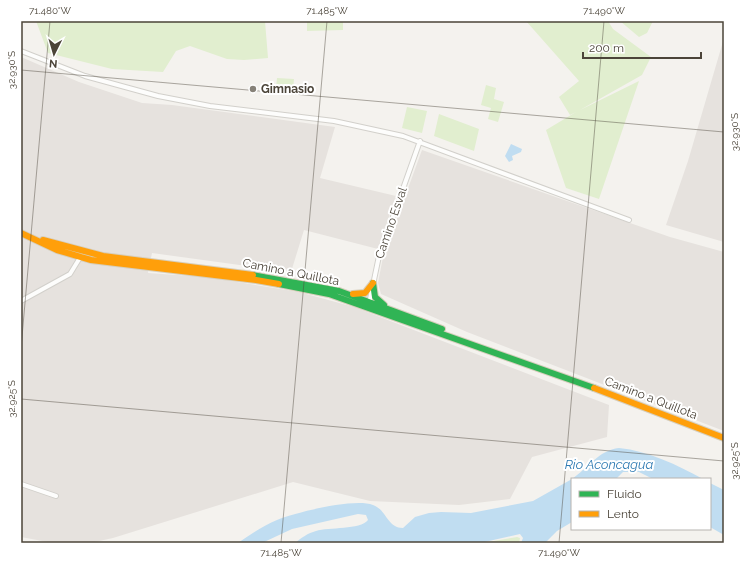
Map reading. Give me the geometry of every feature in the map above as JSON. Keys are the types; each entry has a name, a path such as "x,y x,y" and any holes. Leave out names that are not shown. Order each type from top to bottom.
{"main road":[{"name":"Camino a Quillota","path":"21,232 52,248 112,263 197,272 294,286 400,313 570,380"},
{"name":"Camino a Quillota","path":"82,255 274,278 339,291 369,305 724,438"},
{"path":"339,291 362,294 368,291 372,283"},
{"path":"372,283 374,294 379,301 400,313"}],"street":[{"path":"21,51 85,76 158,96 210,106 334,121 371,128 420,141 629,220"},
{"name":"Camino Esval","path":"369,305 372,283 379,256 420,141"},
{"path":"21,301 70,274 82,255"},
{"path":"21,484 56,496"}],"shaded area":[{"path":"724,38 724,242 666,225 688,161"},
{"path":"21,57 79,82 142,103 172,105 335,127 320,178 396,196 378,249 304,230 291,272 152,253 148,273 206,277 299,292 354,307 609,405 607,437 532,457 510,499 459,505 370,501 293,482 113,538 90,543 53,543 21,537"},
{"path":"422,150 670,237 724,252 724,431 467,332 381,294 378,283 383,257"}],"green space":[{"path":"36,21 265,21 268,58 244,60 227,59 190,46 176,51 163,72 112,69 48,53"},
{"path":"307,21 343,21 343,30 307,31"},
{"path":"526,21 608,21 613,29 651,57 642,75 580,110 639,81 599,199 566,188 546,130 576,112 570,115 559,97 579,81"},
{"path":"620,21 653,21 647,33 639,37"},
{"path":"277,78 294,79 293,90 276,88"},
{"path":"486,85 496,88 494,99 504,102 498,122 488,119 491,108 481,105"},
{"path":"407,107 427,111 422,133 402,128"},
{"path":"439,114 479,129 474,151 434,136"},
{"path":"517,537 520,538 519,543 482,543"}],"water":[{"path":"511,144 522,149 521,152 512,156 513,160 509,162 505,156"},
{"name":"Rio Aconcagua","path":"619,448 652,455 701,478 651,478 639,472 623,472 617,478 574,478 594,460 612,449"},
{"name":"Rio Aconcagua","path":"571,480 571,523 557,531 545,543 521,543 523,538 520,534 480,543 295,543 313,532 351,527 364,523 368,520 366,515 358,514 292,529 262,543 238,543 262,527 277,520 298,513 353,503 364,503 378,507 390,522 403,528 415,517 429,513 471,513 533,501"},
{"path":"711,484 724,490 724,535 711,528"}],"traffic: fast":[{"path":"253,275 339,291 442,329"},
{"path":"373,283 375,297 384,305"},
{"path":"279,284 329,294 594,388"}],"traffic: slow":[{"path":"21,233 57,250 91,260 279,284"},
{"path":"43,240 103,256 253,275"},
{"path":"353,294 365,293 373,283"},
{"path":"594,388 724,438"}],"place":[{"name":"Gimnasio","path":"253,89"}]}
